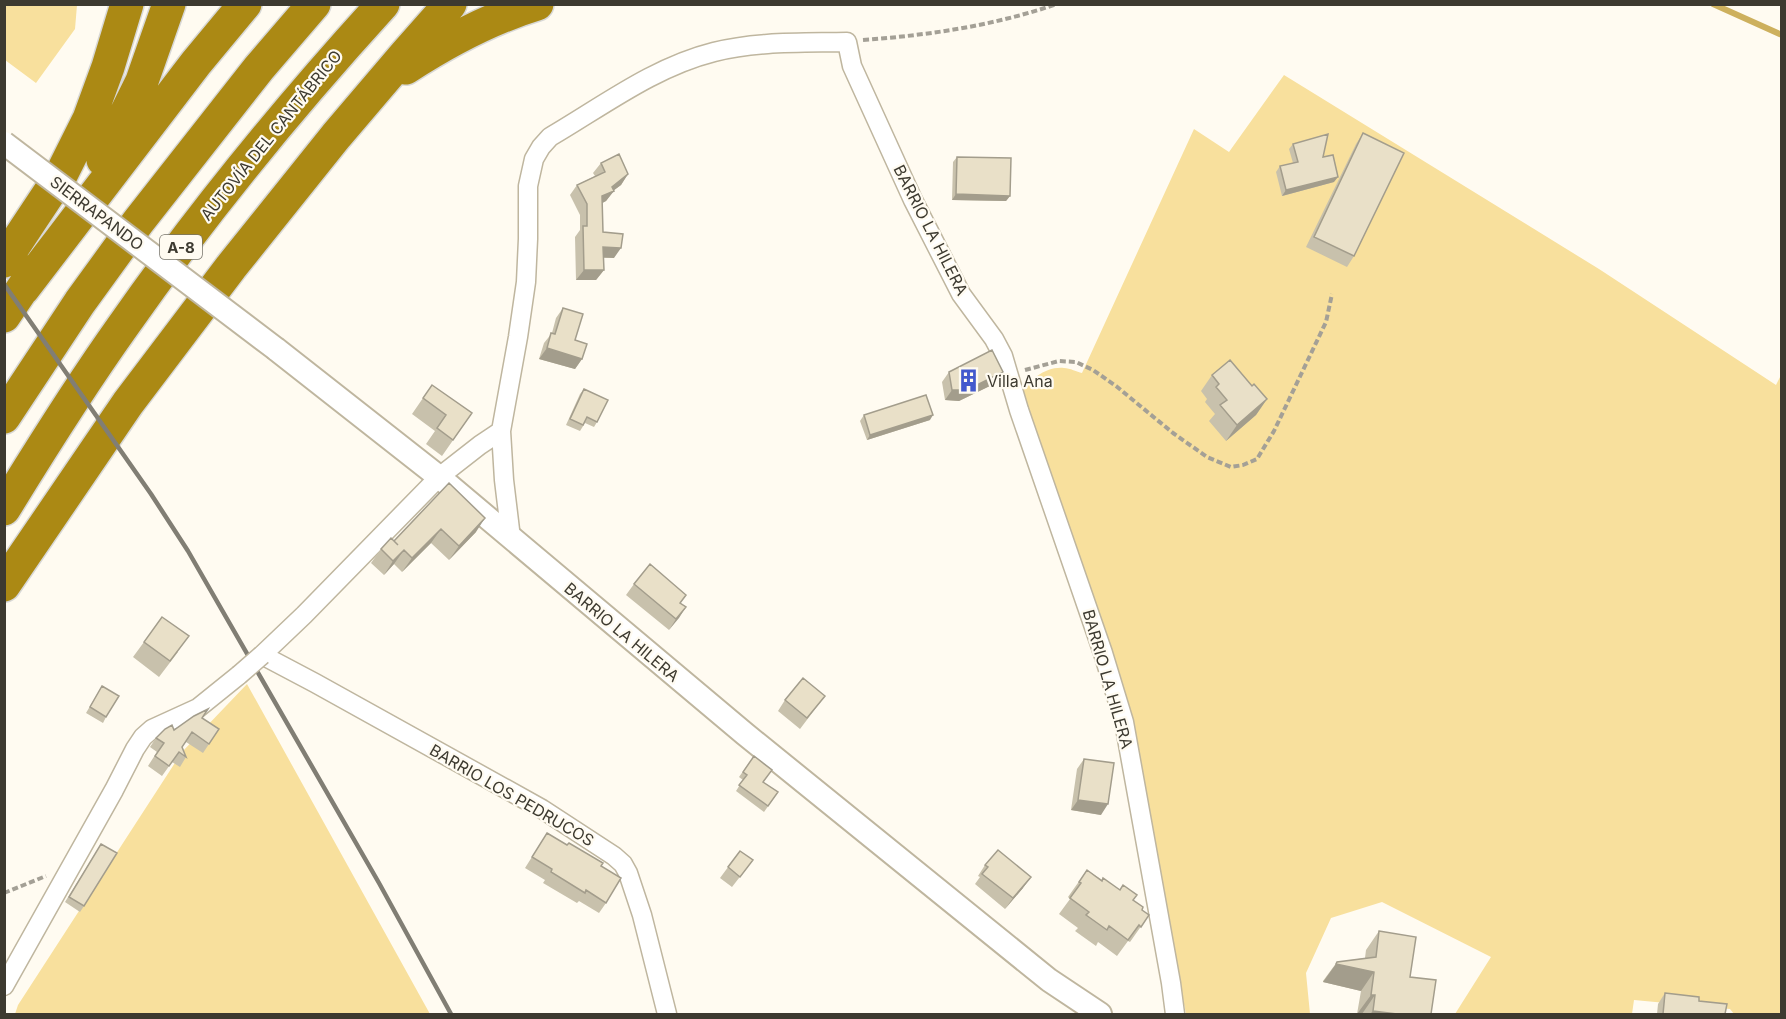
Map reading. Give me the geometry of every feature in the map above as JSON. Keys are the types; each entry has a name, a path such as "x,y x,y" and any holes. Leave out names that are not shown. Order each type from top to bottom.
{"highway":[{"path":"4,261 61,176 89,119 127,4"},
{"path":"4,316 59,235 104,159 142,81 169,4"},
{"path":"23,289 196,63 245,4"},
{"path":"4,417 138,222 259,68 314,4"},
{"name":"AUTOVÍA DEL CANTÁBRICO","path":"4,509 116,335 189,237 312,84 383,4"},
{"path":"4,585 128,403 231,267 336,136 450,4"},
{"path":"336,136 383,87 436,48 537,4"}],"street":[{"name":"BARRIO LA HILERA","path":"847,42 852,66 913,200 962,294 994,339 1010,375 1019,410 1124,723 1175,1014"},
{"path":"511,538 501,431 526,282 528,186 534,159 541,147 550,137 653,75 686,61 714,52 750,46 847,42"},
{"name":"SIERRAPANDO","path":"4,143 276,349"},
{"name":"BARRIO LA HILERA","path":"276,349 439,477 745,734 1040,973 1100,1014"},
{"path":"4,986 143,737 152,729 198,708 239,675 304,615 439,477 501,431"},
{"name":"BARRIO LOS PEDRUCOS","path":"262,655 542,809 614,856 623,864 628,873 642,915 667,1014"}],"path":[{"path":"847,42 917,36 971,28 1056,4"},
{"path":"1010,375 1059,361 1076,362 1093,370 1116,386 1173,433 1207,457 1231,467 1243,465 1257,459 1274,431 1326,322 1332,294"},
{"path":"4,893 73,865"}],"shaded area":[{"path":"5,4 77,5 75,29 36,83 5,60"},
{"path":"1284,75 1599,269 1776,385 1781,375 1781,1014 1734,1014 1730,1009 1634,1000 1632,1014 1455,1014 1491,957 1382,902 1331,918 1306,973 1310,1014 1186,1014 1129,730 1020,394 1033,379 1051,369 1066,368 1082,373 1194,129 1229,152"},
{"path":"247,684 430,1014 15,1014 18,1005 182,752"}],"building":[{"path":"1363,133 1404,153 1354,256 1314,237"},
{"path":"1328,134 1323,157 1333,155 1338,177 1286,190 1280,166 1298,162 1293,144"},
{"path":"619,154 628,174 612,187 614,191 602,196 603,232 623,234 621,248 603,247 604,270 584,270 583,226 587,226 587,204 577,185 605,172 601,163"},
{"path":"957,157 1011,158 1010,196 956,194"},
{"path":"563,308 583,314 575,340 587,344 582,359 547,348 551,333 555,334"},
{"path":"992,350 1003,372 967,390 952,390 949,372"},
{"path":"1230,360 1252,386 1254,384 1267,399 1237,425 1220,405 1227,400 1216,387 1219,384 1212,375"},
{"path":"432,385 472,413 453,440 437,428 446,415 423,398"},
{"path":"584,389 608,400 597,422 587,417 583,425 570,419"},
{"path":"926,395 933,415 870,435 864,415"},
{"path":"449,483 485,518 459,546 441,529 412,558 404,550 393,561 381,549 391,538 394,541"},
{"path":"650,564 686,595 680,603 686,607 676,619 634,584"},
{"path":"162,617 189,636 170,661 144,642"},
{"path":"803,678 825,696 807,718 785,700"},
{"path":"102,686 119,696 106,717 90,707"},
{"path":"208,709 202,718 219,729 209,744 192,732 182,747 186,757 179,752 169,766 155,756 164,743 156,738 165,729 172,725 174,730"},
{"path":"754,756 772,770 763,782 778,792 768,806 739,785 747,775 743,772"},
{"path":"1084,759 1114,763 1108,804 1078,800"},
{"path":"547,833 603,863 601,866 621,878 606,903 551,872 552,869 532,857"},
{"path":"101,844 117,853 84,906 69,897"},
{"path":"998,850 1031,877 1013,898 982,874 988,867 985,865"},
{"path":"740,851 753,860 740,877 728,867"},
{"path":"1087,870 1120,890 1123,885 1137,895 1133,900 1149,915 1128,940 1109,926 1107,930 1086,915 1089,912 1070,898"},
{"path":"1379,931 1416,937 1410,977 1436,980 1431,1014 1373,1011 1375,995 1371,995 1374,972 1336,964 1376,957"},
{"path":"1665,993 1699,997 1699,1001 1727,1004 1725,1014 1663,1014"}],"waterway":[{"path":"1713,4 1782,35"}],"railway":[{"path":"4,284 151,494 188,551 379,883 451,1014"}],"place":[{"name":"Villa Ana","path":"969,381"}]}
